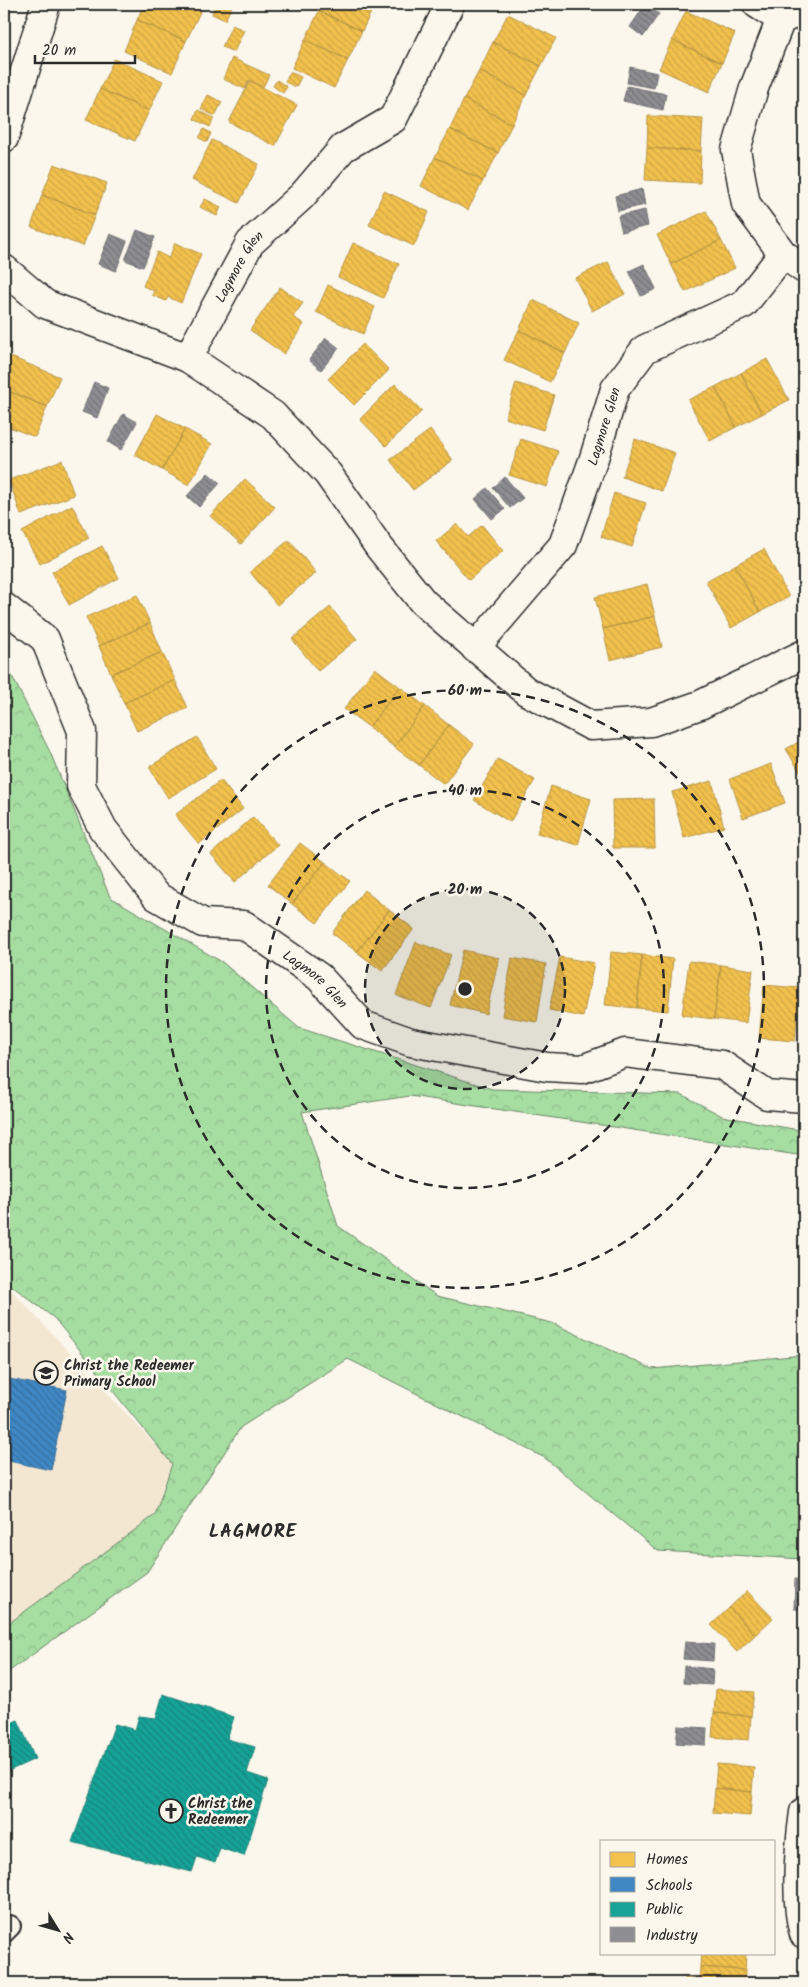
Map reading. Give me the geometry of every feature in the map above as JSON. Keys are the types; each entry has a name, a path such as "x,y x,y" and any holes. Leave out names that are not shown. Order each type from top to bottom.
{"street":[{"path":"4,138 46,4"},
{"name":"Lagmore Glen","path":"188,358 250,243 302,196 343,148 393,119 450,4"},
{"name":"Lagmore Glen","path":"475,648 563,545 616,389 645,349 744,304 794,261 746,204 736,150 754,88 793,15 756,4"},
{"path":"4,268 45,304 188,358 273,415 328,474 379,547 423,602 526,691 590,726 651,722 700,705 804,654"},
{"name":"Lagmore Glen","path":"4,607 45,639 82,731 81,786 103,829 156,896 203,923 244,925 319,977 363,1026 411,1042 547,1067 582,1069 624,1053 722,1065 767,1095 804,1098"},
{"path":"804,1812 800,1839 799,1916 804,1934"}],"shaded area":[{"name":"Christ the Redeemer Primary School","path":"4,1282 172,1463 150,1532 4,1641"}],"green space":[{"path":"4,660 50,752 110,897 222,962 299,1028 492,1089 681,1094 722,1116 804,1131 804,1156 410,1096 302,1112 338,1226 437,1296 552,1323 652,1369 804,1355 804,1559 658,1551 545,1458 348,1359 241,1427 147,1572 4,1675 4,1627 155,1515 172,1464 54,1318 4,1280"}],"building: Homes":[{"path":"144,4 187,4 201,10 186,41 137,20"},
{"path":"216,4 232,6 225,20 212,14"},
{"path":"322,4 375,4 362,31 319,11"},
{"path":"319,11 362,31 348,60 305,40"},
{"path":"686,11 735,33 722,63 672,40"},
{"path":"508,14 556,38 541,66 493,42"},
{"path":"137,20 186,41 172,73 124,51"},
{"path":"232,25 244,30 234,52 222,47"},
{"path":"305,40 348,60 334,88 292,68"},
{"path":"672,40 722,63 709,92 659,69"},
{"path":"493,42 541,66 526,95 479,71"},
{"path":"232,58 269,75 263,87 249,80 245,89 223,79"},
{"path":"114,59 163,81 149,111 100,89"},
{"path":"479,71 526,95 512,124 464,99"},
{"path":"290,72 301,77 296,87 285,82"},
{"path":"277,80 287,87 283,93 273,86"},
{"path":"250,81 297,105 275,146 229,122"},
{"path":"100,89 149,111 135,141 86,120"},
{"path":"208,95 222,102 215,116 201,109"},
{"path":"464,99 512,124 498,153 450,129"},
{"path":"198,110 214,118 210,127 194,119"},
{"path":"648,116 703,119 701,151 647,148"},
{"path":"204,129 211,133 207,142 199,138"},
{"path":"450,129 498,153 483,181 435,157"},
{"path":"212,140 259,164 239,203 192,180"},
{"path":"647,148 701,151 700,183 645,180"},
{"path":"435,157 483,181 468,210 421,186"},
{"path":"54,164 107,183 95,215 42,195"},
{"path":"384,191 429,212 414,246 369,225"},
{"path":"42,195 95,215 83,246 31,227"},
{"path":"205,199 221,207 217,216 200,207"},
{"path":"706,211 721,240 671,264 657,235"},
{"path":"721,240 735,268 685,292 671,264"},
{"path":"175,243 201,254 181,303 168,297 166,301 152,295 154,291 143,286 157,252 169,258"},
{"path":"353,243 399,264 383,298 338,277"},
{"path":"608,262 625,294 592,311 575,278"},
{"path":"328,285 375,307 363,334 316,312"},
{"path":"280,287 303,303 293,317 304,324 284,354 250,330"},
{"path":"533,300 579,323 565,353 519,330"},
{"path":"519,330 565,353 550,382 504,360"},
{"path":"363,344 389,370 354,405 328,379"},
{"path":"6,355 60,377 47,407 4,389 4,360"},
{"path":"767,359 789,400 762,414 741,373"},
{"path":"741,373 762,414 736,427 715,387"},
{"path":"516,383 554,395 543,430 505,418"},
{"path":"395,384 422,411 386,446 360,419"},
{"path":"715,387 736,427 710,441 688,400"},
{"path":"4,389 47,407 35,437 4,425"},
{"path":"157,414 185,429 162,470 135,455"},
{"path":"185,429 212,444 189,485 162,470"},
{"path":"430,430 453,460 413,490 390,460"},
{"path":"521,439 558,451 547,487 509,475"},
{"path":"635,439 675,453 662,491 622,477"},
{"path":"62,460 74,495 21,515 9,480"},
{"path":"245,479 275,507 241,544 210,516"},
{"path":"614,493 646,503 632,547 601,537"},
{"path":"72,505 89,538 40,564 22,532"},
{"path":"457,524 468,537 482,525 503,551 469,580 436,541"},
{"path":"289,540 316,573 277,605 250,572"},
{"path":"102,546 119,578 69,605 52,572"},
{"path":"764,549 789,597 760,612 735,565"},
{"path":"735,565 760,612 731,628 706,581"},
{"path":"647,584 655,616 603,629 595,597"},
{"path":"137,595 150,623 99,646 86,617"},
{"path":"330,607 357,639 318,671 292,639"},
{"path":"655,616 662,647 610,660 603,629"},
{"path":"150,623 162,652 111,674 99,646"},
{"path":"162,652 175,680 124,703 111,674"},
{"path":"375,668 400,687 369,727 344,709"},
{"path":"175,680 188,708 137,731 124,703"},
{"path":"400,687 425,706 394,747 369,727"},
{"path":"425,706 449,725 419,765 394,747"},
{"path":"449,725 474,744 444,784 419,765"},
{"path":"197,737 216,769 168,798 149,767"},
{"path":"804,739 804,769 800,772 786,749"},
{"path":"498,759 535,780 510,822 474,800"},
{"path":"771,764 785,803 743,818 730,779"},
{"path":"221,780 243,809 199,844 175,815"},
{"path":"712,781 724,827 684,838 672,792"},
{"path":"551,786 591,799 578,845 537,833"},
{"path":"654,799 655,848 613,848 612,800"},
{"path":"253,817 278,845 235,882 211,854"},
{"path":"300,843 325,862 292,904 268,885"},
{"path":"325,862 350,881 317,923 292,904"},
{"path":"364,890 389,910 357,952 332,933"},
{"path":"389,910 414,929 382,971 357,952"},
{"path":"416,942 451,955 431,1008 396,995"},
{"path":"463,950 499,958 486,1014 450,1005"},
{"path":"611,952 642,955 637,1008 605,1005"},
{"path":"642,955 673,959 668,1011 637,1008"},
{"path":"560,957 594,963 583,1017 549,1010"},
{"path":"512,958 546,964 537,1022 502,1016"},
{"path":"689,961 721,965 714,1019 682,1015"},
{"path":"721,965 753,970 746,1023 714,1019"},
{"path":"764,985 800,988 795,1041 759,1038"},
{"path":"747,1591 773,1618 755,1635 729,1608"},
{"path":"729,1608 755,1635 737,1652 711,1625"},
{"path":"716,1689 754,1692 751,1716 714,1713"},
{"path":"714,1713 751,1716 749,1740 712,1737"},
{"path":"717,1764 754,1767 752,1792 715,1788"},
{"path":"715,1788 752,1792 750,1816 713,1813"},
{"path":"701,1954 746,1954 745,1970 700,1967"},
{"path":"700,1967 745,1970 744,1983 685,1983 685,1978 699,1979"}],"building: Schools":[{"path":"4,1378 67,1390 51,1470 4,1460"}],"building: Public":[{"name":"Christ the Redeemer","path":"163,1694 234,1717 227,1739 255,1747 247,1773 268,1780 244,1856 220,1848 215,1863 197,1857 192,1872 72,1842 115,1724 135,1730 139,1716 156,1718"},
{"path":"18,1720 35,1759 4,1773 4,1726"}],"building: Industry":[{"path":"645,5 659,14 643,37 630,27"},
{"path":"630,67 657,73 654,88 627,83"},
{"path":"627,86 666,94 663,110 623,101"},
{"path":"642,189 645,205 618,211 615,196"},
{"path":"645,210 648,226 622,232 618,216"},
{"path":"137,230 155,237 143,267 125,260"},
{"path":"110,234 127,241 116,271 98,264"},
{"path":"644,264 656,289 641,296 629,271"},
{"path":"326,338 339,348 321,370 309,360"},
{"path":"94,382 108,388 97,418 82,412"},
{"path":"123,414 137,422 121,450 108,442"},
{"path":"208,473 220,483 199,507 187,496"},
{"path":"505,477 523,498 510,508 493,488"},
{"path":"487,488 505,509 492,519 475,499"},
{"path":"795,1579 804,1580 804,1609 794,1609"},
{"path":"685,1642 714,1644 713,1661 683,1659"},
{"path":"684,1666 713,1669 712,1685 683,1683"},
{"path":"678,1726 707,1728 706,1745 676,1743"}],"place":[{"name":"Christ the Redeemer Primary School","path":"46,1373"},
{"name":"Christ the Redeemer","path":"171,1811"}],"district":[{"name":"LAGMORE","path":"253,1530"}]}
